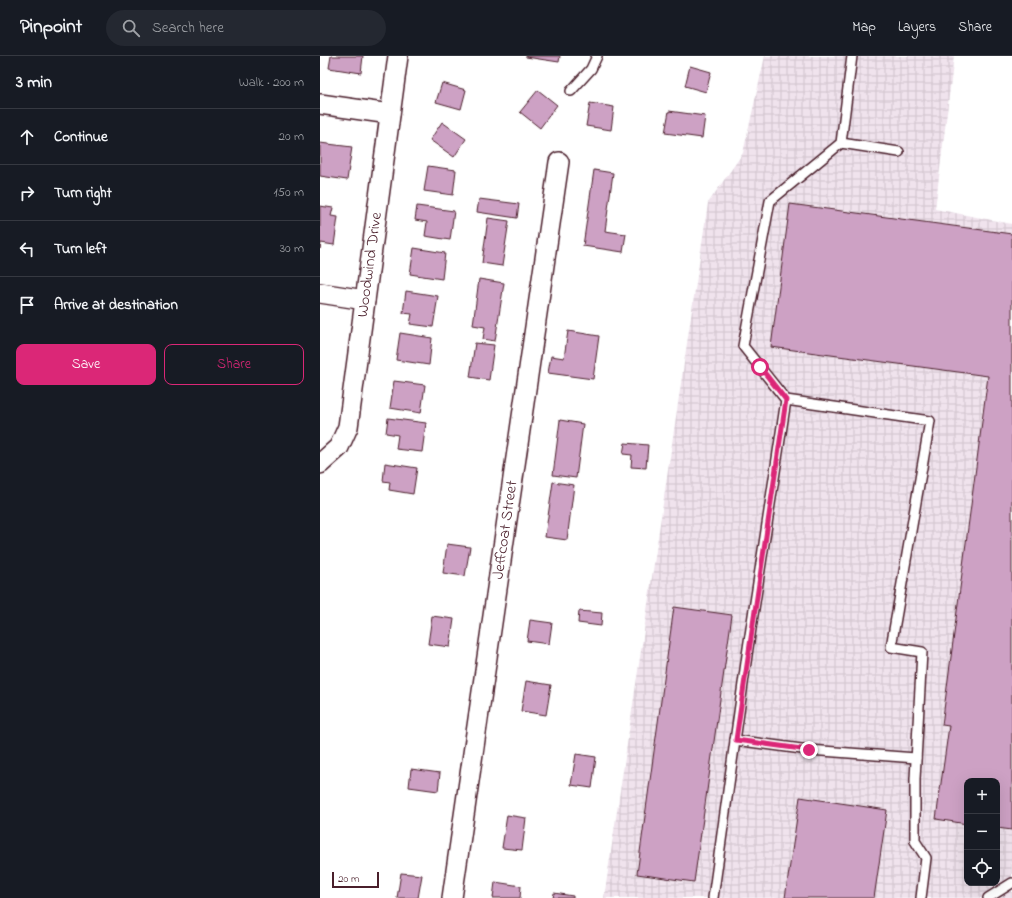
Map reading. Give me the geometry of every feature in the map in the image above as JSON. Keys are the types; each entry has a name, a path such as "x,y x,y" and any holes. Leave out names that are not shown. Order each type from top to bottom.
{"street":[{"name":"Woodwind Drive","path":"320,464 339,447 348,427 398,56"},
{"path":"320,104 390,114"},
{"name":"Jeffcoat Street","path":"452,898 559,162"},
{"path":"320,293 365,300"}],"lane":[{"path":"571,91 590,69 597,56"},
{"path":"852,56 840,143 770,201 743,346 786,400 930,421 891,647 922,652 915,779 915,841 926,858 922,898"},
{"path":"840,143 899,152"},
{"path":"714,898 786,400"},
{"path":"736,740 809,750 916,758"},
{"path":"988,898 1012,883"}],"shaded area":[{"path":"765,56 954,56 935,209 1012,224 1012,898 604,898 708,203 743,153"}],"building":[{"path":"331,56 363,56 361,73 329,68"},
{"path":"526,56 560,56 559,62"},
{"path":"690,66 711,72 706,92 685,86"},
{"path":"442,83 466,90 461,109 436,102"},
{"path":"538,90 557,105 540,128 520,112"},
{"path":"590,103 614,107 611,130 586,126"},
{"path":"669,111 705,116 702,138 665,133"},
{"path":"442,122 466,139 454,157 430,140"},
{"path":"320,143 352,147 347,180 320,176"},
{"path":"428,166 456,170 453,195 424,191"},
{"path":"594,170 613,173 605,231 626,234 623,252 583,246"},
{"path":"479,199 519,204 517,218 477,212"},
{"path":"790,204 1012,234 1012,830 1000,828 1000,778 964,778 964,824 936,819 949,726 942,725 988,376 771,347"},
{"path":"320,206 333,208 331,216 338,217 334,245 321,243 320,249"},
{"path":"417,206 454,211 450,240 425,236 427,222 415,220"},
{"path":"488,218 509,221 502,266 482,263"},
{"path":"414,248 445,253 442,279 410,274"},
{"path":"479,279 504,283 495,341 483,339 485,327 473,325"},
{"path":"406,291 438,296 433,327 410,324 412,314 403,313"},
{"path":"568,331 599,336 593,379 548,373 551,356 564,358"},
{"path":"400,333 432,338 429,365 396,360"},
{"path":"475,343 494,345 489,380 470,377"},
{"path":"394,381 425,385 421,413 390,408"},
{"path":"388,418 426,423 422,452 396,449 398,435 386,433"},
{"path":"560,420 583,424 576,478 553,475"},
{"path":"625,443 648,445 646,468 631,467 632,455 623,454"},
{"path":"385,463 417,468 413,494 389,490 390,482 383,481"},
{"path":"553,482 574,485 567,540 545,537"},
{"path":"447,544 470,547 465,576 443,573"},
{"path":"674,607 732,615 694,882 637,874"},
{"path":"579,611 602,613 601,626 578,623"},
{"path":"432,616 454,619 450,647 428,644"},
{"path":"530,620 552,623 549,644 527,641"},
{"path":"526,681 551,685 546,715 521,711"},
{"path":"576,754 596,757 592,788 571,785"},
{"path":"411,769 440,773 438,791 409,787"},
{"path":"800,797 887,810 874,898 785,898"},
{"path":"507,815 526,818 522,850 502,848"},
{"path":"401,873 422,875 418,898 397,898"},
{"path":"495,882 521,886 520,898 493,898"},
{"path":"554,893 573,896 573,898 553,898"}],"route":[{"path":"760,367 786,400 748,648 736,740 809,750"}]}
